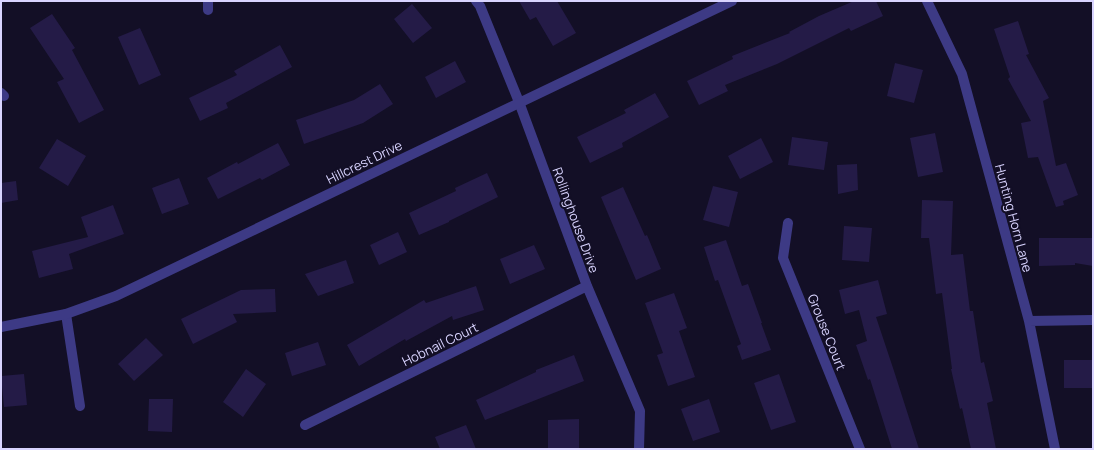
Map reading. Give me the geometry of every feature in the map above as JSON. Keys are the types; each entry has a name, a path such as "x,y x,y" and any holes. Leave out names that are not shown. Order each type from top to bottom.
{"street":[{"name":"Rollinghouse Drive","path":"476,1 480,6 519,102 587,286 640,410 639,449"},
{"name":"Hillcrest Drive","path":"1,327 66,314 116,296 732,1"},
{"name":"Hunting Horn Lane","path":"927,1 962,74 1029,321 1055,449"},
{"name":"Grouse Court","path":"788,223 783,258 860,449"},
{"name":"Hobnail Court","path":"305,425 587,286"},
{"path":"66,314 80,406"},
{"path":"1029,321 1093,320"}],"building":[{"path":"519,1 557,1 576,33 553,46 536,17 530,20"},
{"path":"854,1 876,1 883,16 851,31 849,28 777,64 725,85 728,91 699,105 687,81 733,59 732,56 790,33 789,32 819,16"},
{"path":"412,4 432,28 413,43 394,19"},
{"path":"52,14 75,48 72,50 104,110 79,123 57,82 64,79 30,28"},
{"path":"1018,21 1029,54 1026,55 1049,98 1043,101 1056,166 1066,163 1078,195 1063,201 1064,205 1056,207 1038,157 1028,158 1021,123 1031,121 1008,79 1010,77 994,29"},
{"path":"140,28 161,75 139,85 118,37"},
{"path":"280,45 292,67 226,103 228,108 200,121 189,98 237,75 234,71"},
{"path":"455,61 466,82 436,98 425,77"},
{"path":"895,63 923,70 914,103 887,96"},
{"path":"380,84 393,104 363,123 304,144 296,120 354,100"},
{"path":"655,93 669,117 622,143 623,147 590,163 577,137 626,113 624,110"},
{"path":"935,133 943,172 918,177 910,138"},
{"path":"792,137 828,142 824,170 788,165"},
{"path":"761,138 773,162 740,179 728,156"},
{"path":"57,139 86,156 68,186 39,168"},
{"path":"278,143 290,165 262,180 260,178 218,199 207,178"},
{"path":"857,164 858,190 838,194 837,165"},
{"path":"487,173 498,197 449,222 419,235 409,213 456,191 455,188"},
{"path":"179,178 189,204 162,214 152,188"},
{"path":"16,181 18,200 1,203 1,183"},
{"path":"713,186 738,192 729,227 703,220"},
{"path":"623,187 645,236 647,235 661,269 636,280 601,197"},
{"path":"922,200 953,201 951,255 963,254 970,311 973,311 981,363 984,362 993,401 987,403 996,449 971,449 962,408 960,409 951,369 942,293 936,294 929,238 921,238"},
{"path":"113,205 124,234 69,254 73,269 39,278 32,251 88,237 81,217"},
{"path":"844,226 872,228 869,262 842,260"},
{"path":"398,232 407,252 379,265 370,245"},
{"path":"1039,238 1093,238 1093,266 1075,263 1075,265 1039,266"},
{"path":"726,240 742,286 748,284 771,350 742,360 737,346 741,344 718,280 715,281 704,247"},
{"path":"534,245 545,269 510,284 500,259"},
{"path":"346,260 354,283 318,296 305,274"},
{"path":"878,280 887,314 876,317 919,449 892,449 870,379 868,380 856,345 867,341 859,310 845,314 839,290"},
{"path":"476,286 484,310 453,320 452,316 406,341 405,339 359,366 347,345 424,300 426,303"},
{"path":"275,289 276,312 233,314 237,322 193,344 181,319 241,290"},
{"path":"674,293 687,328 679,331 695,377 668,386 657,355 663,353 645,303"},
{"path":"146,338 163,355 134,381 118,364"},
{"path":"318,342 326,365 292,376 285,353"},
{"path":"574,355 584,381 485,420 476,400 536,372 536,370"},
{"path":"1064,360 1093,360 1093,388 1064,388"},
{"path":"246,369 266,384 243,417 223,402"},
{"path":"24,374 27,405 4,407 1,376"},
{"path":"779,374 796,422 771,430 754,383"},
{"path":"149,399 173,399 172,432 148,431"},
{"path":"709,399 720,432 693,441 681,409"},
{"path":"579,419 579,449 548,449 548,420"},
{"path":"466,425 476,449 440,449 435,437"}]}
